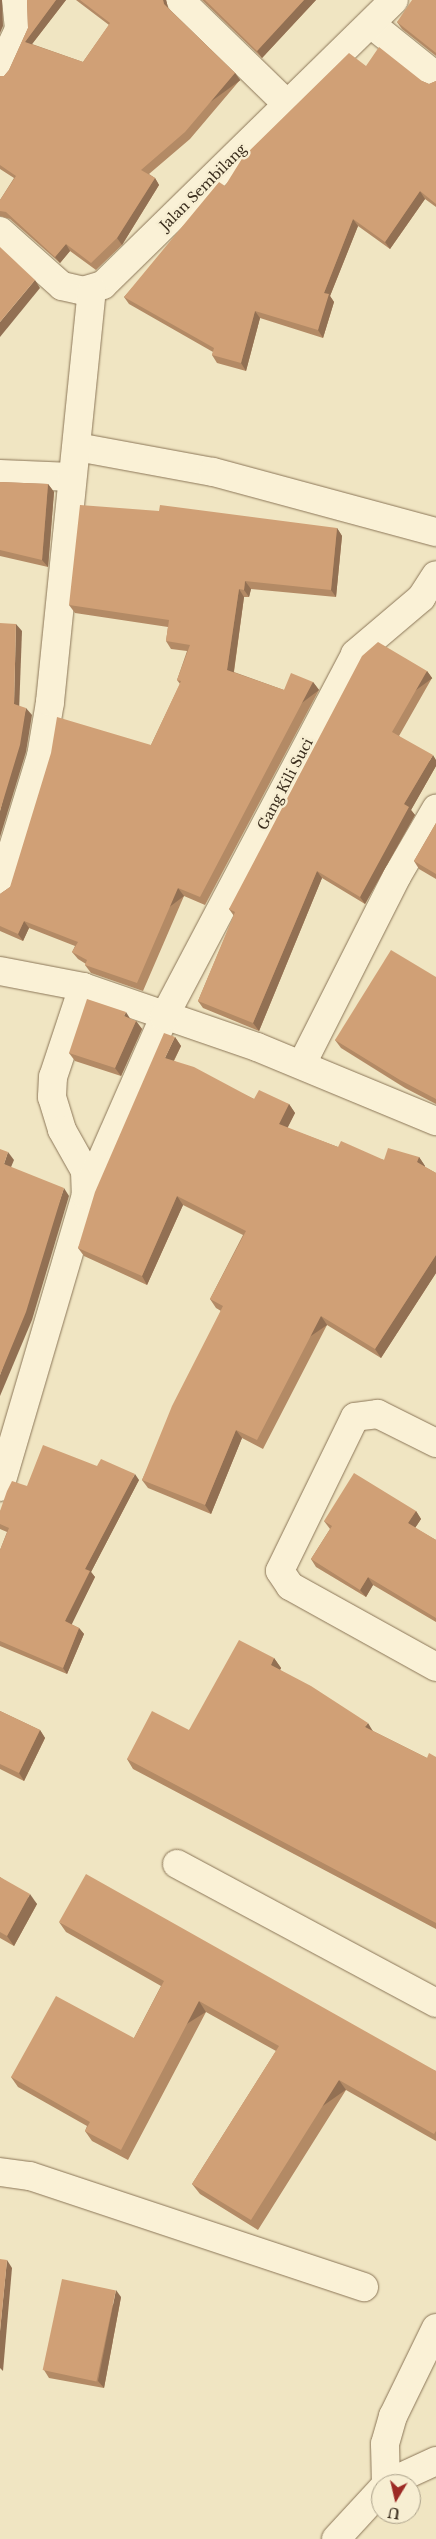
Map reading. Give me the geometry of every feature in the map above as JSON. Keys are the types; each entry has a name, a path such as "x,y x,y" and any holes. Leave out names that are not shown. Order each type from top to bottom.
{"street":[{"path":"0,70 20,29 16,0"},
{"path":"180,0 287,104"},
{"name":"Jalan Sembilang","path":"92,290 112,278 394,0"},
{"path":"371,24 436,76"},
{"path":"0,232 62,286 72,292 92,290 77,447 41,756 0,890"},
{"path":"77,447 213,472 436,532"},
{"path":"0,474 72,477"},
{"name":"Gang Kili Suci","path":"86,1195 164,1017 355,654 421,598 436,575"},
{"path":"302,1064 397,876 436,809"},
{"path":"0,971 82,987 302,1064 436,1121"},
{"path":"0,1485 86,1195 85,1171 62,1130 52,1097 53,1077 82,987"},
{"path":"436,1443 378,1414 355,1417 280,1571 290,1586 436,1667"},
{"path":"177,1864 436,2003"},
{"path":"0,2172 30,2176 364,2288"},
{"path":"436,2328 393,2416 385,2444 386,2484 436,2461"},
{"path":"336,2539 371,2501"}],"building":[{"path":"27,0 56,0 25,42 83,62 110,23 80,0 163,0 164,4 235,73 185,132 141,170 155,178 117,238 91,263 66,244 55,257 6,212 0,211 0,200 16,176 0,165 0,76 4,76 9,70 28,28"},
{"path":"205,0 304,0 257,51"},
{"path":"412,0 436,0 436,53 397,22"},
{"path":"379,47 422,81 429,84 436,81 436,204 420,191 385,242 353,219 324,293 329,294 318,330 255,311 241,363 212,355 214,348 124,297 219,182 225,186 243,157 349,53 366,66"},
{"path":"0,247 35,280 0,322"},
{"path":"0,482 48,484 42,560 0,550"},
{"path":"80,505 159,511 160,505 337,528 331,590 245,581 244,590 239,589 227,670 284,690 291,673 313,682 200,897 178,888 137,983 85,965 87,960 72,952 78,942 24,921 18,934 0,926 0,894 10,887 51,753 57,717 151,745 181,681 177,680 190,645 166,641 169,620 69,605"},
{"path":"0,623 16,624 14,704 26,708 20,745 0,811"},
{"path":"378,642 427,671 392,732 433,755 404,804 409,807 360,897 317,871 253,1023 198,1001 235,912 229,909 362,656"},
{"path":"436,823 436,874 414,861"},
{"path":"391,950 436,977 436,1099 400,1080 335,1040"},
{"path":"87,999 126,1012 124,1016 136,1021 115,1068 69,1053"},
{"path":"164,1033 175,1037 165,1058 194,1067 254,1099 259,1090 289,1104 279,1124 338,1147 341,1141 384,1160 388,1148 419,1157 417,1162 436,1173 436,1255 375,1349 321,1316 257,1440 236,1430 205,1505 142,1480 172,1406 223,1306 210,1299 246,1231 177,1196 142,1276 78,1248 95,1192"},
{"path":"0,1149 8,1152 4,1164 64,1188 26,1312 0,1375"},
{"path":"43,1445 97,1466 101,1459 135,1474 85,1569 90,1571 65,1621 79,1628 63,1668 0,1641 0,1550 9,1528 0,1524 0,1511 12,1481 27,1486"},
{"path":"354,1473 416,1511 408,1523 436,1540 436,1618 368,1577 360,1590 311,1559 332,1526 324,1521"},
{"path":"239,1640 274,1658 271,1665 311,1686 368,1723 365,1727 427,1758 429,1753 436,1757 436,1923 127,1759 152,1711 189,1730"},
{"path":"0,1711 40,1730 19,1773 0,1764"},
{"path":"86,1874 436,2071 436,2131 434,2134 339,2080 251,2220 192,2184 279,2046 199,2001 121,2150 85,2131 90,2122 11,2077 56,1996 134,2038 164,1981 59,1922"},
{"path":"0,1877 30,1894 7,1936 0,1932"},
{"path":"0,2259 7,2260 0,2331"},
{"path":"62,2279 116,2290 96,2381 43,2370"}]}
